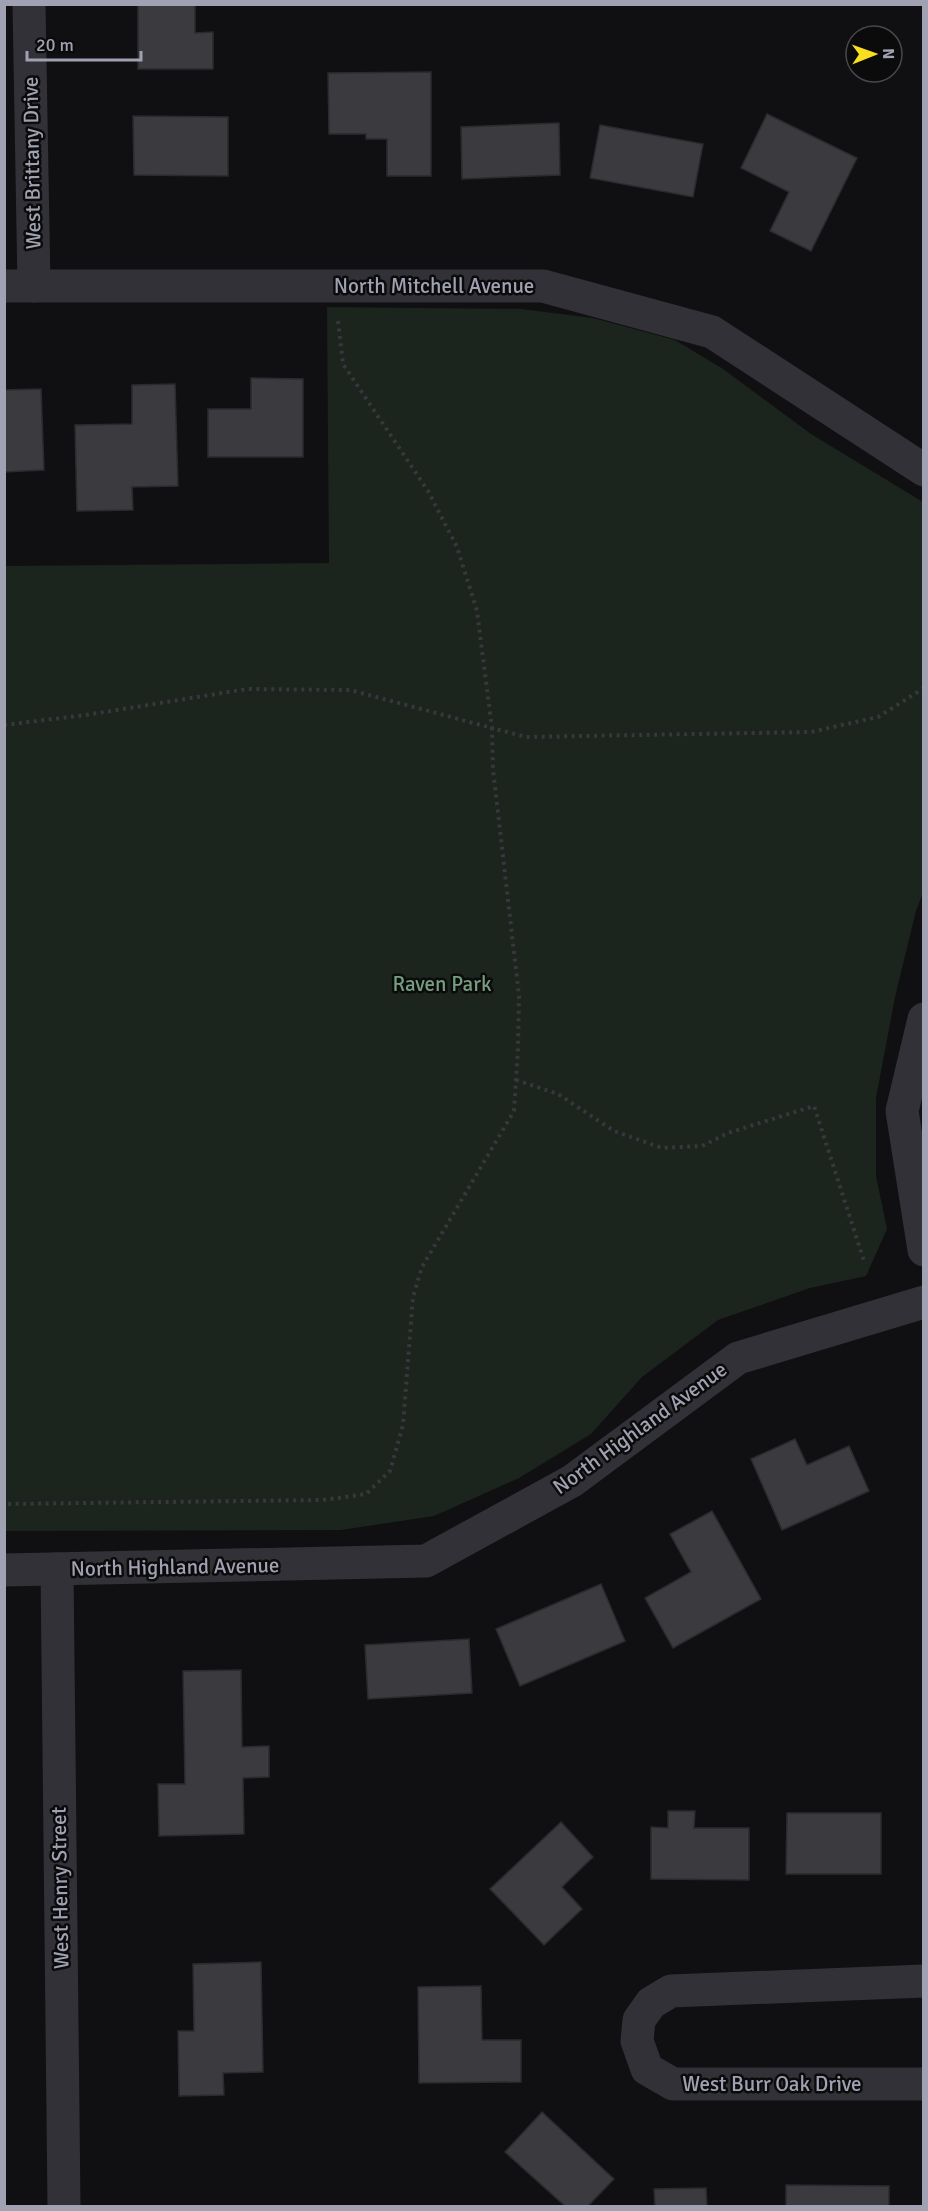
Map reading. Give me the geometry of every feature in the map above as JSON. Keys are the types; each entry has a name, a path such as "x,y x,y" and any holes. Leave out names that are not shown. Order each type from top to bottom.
{"street":[{"name":"West Brittany Drive","path":"19,286 29,4"},
{"name":"North Mitchell Avenue","path":"19,286 543,286 712,332 924,470"},
{"path":"924,1019 902,1111 924,1250"},
{"name":"North Highland Avenue","path":"4,1570 426,1560 572,1481 738,1358 924,1302"},
{"name":"West Henry Street","path":"57,1569 64,2206"},
{"name":"West Burr Oak Drive","path":"924,1981 671,1991 651,2003 639,2020 637,2041 647,2068 673,2084 924,2084"}],"path":[{"path":"4,1503 323,1500 366,1494 390,1471 403,1425 413,1297 422,1267 514,1111 519,996 493,769 492,728 477,611 457,547 428,491 343,364 337,315"},
{"path":"4,725 86,715 247,689 350,690 526,737 812,732 878,717 924,688"},
{"path":"516,1080 558,1094 614,1131 662,1148 702,1146 728,1134 814,1106 865,1264"}],"green space":[{"name":"Raven Park","path":"327,307 521,309 593,318 675,340 723,369 811,434 923,502 924,890 916,911 895,997 876,1098 876,1176 887,1229 866,1276 810,1288 718,1320 642,1377 591,1434 519,1478 434,1516 341,1530 5,1531 5,566 329,563"}],"building":[{"path":"138,4 195,4 195,33 213,32 213,69 138,69"},
{"path":"431,72 431,176 387,176 387,139 366,139 366,134 329,134 328,73"},
{"path":"767,114 857,158 811,251 770,231 789,192 741,168"},
{"path":"133,116 228,117 228,176 134,175"},
{"path":"559,123 560,175 462,179 461,127"},
{"path":"600,125 703,144 693,197 590,178"},
{"path":"251,378 303,379 303,457 208,457 208,409 251,409"},
{"path":"175,384 178,486 132,487 133,510 77,511 75,425 132,424 132,385"},
{"path":"41,389 44,470 4,472 4,390"},
{"path":"795,1439 807,1465 849,1446 869,1491 782,1530 751,1459"},
{"path":"712,1511 761,1599 673,1648 645,1598 691,1572 670,1534"},
{"path":"601,1584 625,1641 520,1686 496,1629"},
{"path":"469,1639 472,1693 368,1699 365,1645"},
{"path":"241,1670 242,1747 269,1746 269,1777 243,1778 244,1834 159,1836 158,1784 185,1784 183,1671"},
{"path":"668,1811 695,1811 694,1828 749,1828 749,1880 651,1879 651,1827 668,1828"},
{"path":"787,1813 881,1813 881,1874 786,1874"},
{"path":"561,1822 593,1857 562,1887 582,1909 544,1945 490,1889"},
{"path":"261,1962 263,2072 223,2073 224,2095 179,2096 178,2031 194,2031 193,1964"},
{"path":"481,1986 482,2040 521,2040 521,2082 419,2083 418,1987"},
{"path":"542,2112 614,2179 588,2206 565,2206 505,2152"},
{"path":"786,2185 889,2186 889,2206 786,2206"},
{"path":"706,2188 707,2206 655,2206 654,2189"}]}
